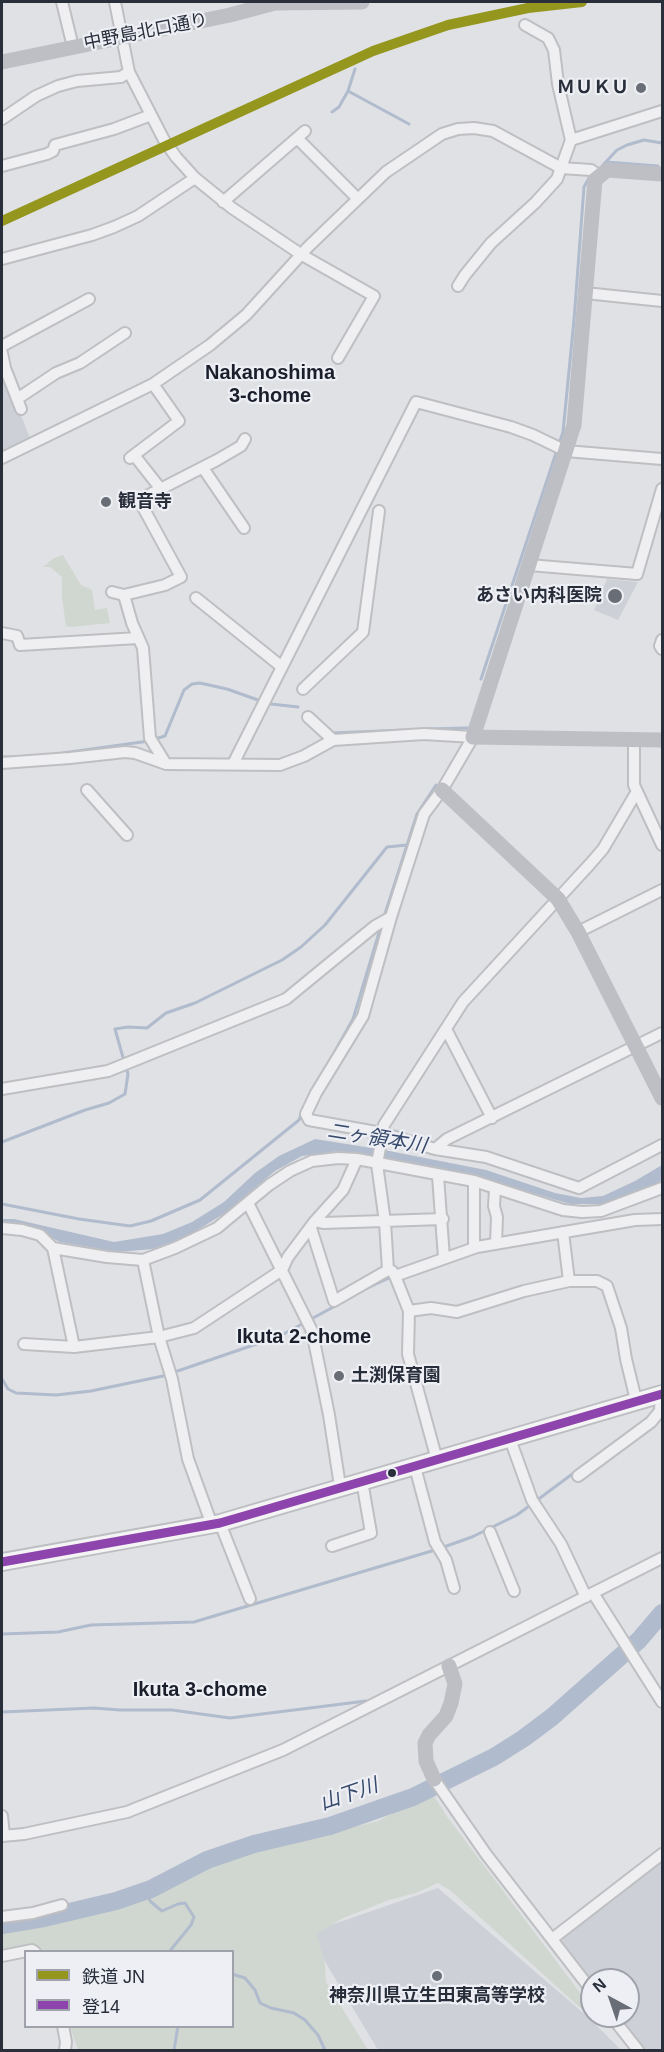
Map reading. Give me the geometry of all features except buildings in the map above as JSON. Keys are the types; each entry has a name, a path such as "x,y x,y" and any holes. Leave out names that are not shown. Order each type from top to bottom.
{"main road":[{"path":"2,1562 216,1524 662,1394"}],"street":[{"path":"62,2 73,46"},
{"path":"116,2 129,72 176,157 195,178 223,202 302,255 374,296 338,358"},
{"name":"中野島北口通り","path":"2,62 122,38 230,8 275,3 362,2"},
{"path":"458,286 491,243 535,203 557,179 571,140 558,84 554,50 548,38 525,25"},
{"path":"2,119 36,96 58,86 77,81 121,77 129,72"},
{"path":"571,140 663,111"},
{"path":"2,166 47,154 53,151 55,145 114,129 151,114"},
{"path":"2,458 153,384 223,334 246,315 357,198 386,172 442,134 458,129 474,128 493,131 561,168 591,170 600,176"},
{"path":"223,202 301,134 357,198"},
{"path":"663,174 607,170 595,180 574,425 566,451 473,737 442,790 423,814 363,1016 316,1093 306,1114 309,1120 435,1149 486,1157 579,1188 663,1145"},
{"path":"2,259 114,227 138,216 195,178"},
{"path":"585,293 663,301"},
{"path":"2,346 89,299"},
{"path":"2,352 5,368 19,404 56,373 80,363 125,333"},
{"path":"153,384 179,421 132,457 160,488"},
{"path":"233,765 416,402 533,435 566,451 663,459"},
{"path":"112,592 124,595 165,585 181,577 139,500 233,451 245,439"},
{"path":"203,468 244,528"},
{"path":"529,565 637,574 663,489"},
{"path":"303,689 363,632 379,511"},
{"path":"124,595 132,623 143,648 150,738 166,764"},
{"path":"196,598 282,667"},
{"path":"2,633 18,636 20,645 138,638"},
{"path":"663,640 660,646 663,649"},
{"path":"308,717 333,740"},
{"path":"2,762 125,752 135,753 166,764 280,765 304,756 333,740 424,734 663,740"},
{"path":"634,740 636,793 663,845"},
{"path":"87,790 128,835"},
{"path":"442,790 558,900 578,932 663,1098"},
{"path":"437,1460 408,1354 410,1311 391,1273 377,1162 384,1125 463,1002 603,849 636,793"},
{"path":"578,932 663,890"},
{"path":"2,1089 108,1071 278,1003 286,999 375,926 391,917"},
{"path":"446,1029 492,1118"},
{"path":"435,1149 447,1139 663,1033"},
{"path":"53,1248 143,1260 217,1228 269,1185 297,1167 312,1161 338,1158 377,1162 438,1176 474,1181 563,1210 582,1212 601,1211 663,1188"},
{"path":"24,1344 74,1347 159,1337 194,1328 282,1270 288,1257 313,1224 344,1190 357,1159"},
{"path":"438,1176 443,1219 444,1258"},
{"path":"474,1181 474,1248"},
{"path":"495,1189 496,1243"},
{"path":"248,1203 308,1321 329,1416 340,1486"},
{"path":"313,1224 443,1219"},
{"path":"313,1224 334,1301 391,1273 474,1248 635,1220 663,1219"},
{"path":"2,1228 40,1235 53,1248 74,1347"},
{"path":"563,1232 569,1281"},
{"path":"143,1260 188,1459 250,1599"},
{"path":"410,1311 431,1308 457,1312 524,1291 569,1281 597,1281 607,1286 621,1328 636,1401"},
{"path":"578,1476 651,1422 660,1411 662,1394"},
{"path":"510,1439 534,1503 590,1595 663,1702"},
{"path":"415,1467 438,1549 446,1560 454,1588"},
{"path":"332,1546 371,1533 362,1481"},
{"path":"490,1532 514,1591"},
{"path":"2,1816 3,1835 24,1834 127,1812 147,1805 283,1750 663,1557"},
{"path":"449,1666 454,1684 452,1703 446,1716 425,1743 426,1761 437,1783 486,1854 580,1975"},
{"path":"552,1939 663,1854"},
{"path":"2,1917 33,1913 62,1905"},
{"path":"2,1956 24,1952"},
{"path":"63,2028 66,2050"},
{"path":"621,2028 638,2050"}],"shaded area":[{"path":"2,367 30,438 2,452"},
{"path":"63,555 81,585 92,590 95,610 107,608 110,623 66,626 62,577 50,567 43,567 54,558"},
{"name":"あさい内科医院","path":"607,579 638,582 618,620 594,610"},
{"path":"432,1793 448,1818 580,1993 580,2008 451,1891 438,1883 341,1919 317,1934 325,1964 326,1982 368,2050 78,2050 70,2028 234,2028 234,1950 40,1950 33,1944 2,1950 2,1929 45,1923 139,1898 208,1864 378,1821"},
{"path":"662,1861 662,2050 646,2050 629,2028 640,2028 640,1968 581,1968 562,1943 563,1937"},
{"name":"神奈川県立生田東高等学校","path":"438,1888 580,2010 580,2028 599,2028 621,2050 378,2050 308,1933"}],"water":[{"path":"315,1139 486,1170 555,1193 581,1198 603,1196 662,1165 662,1180 606,1204 570,1204 464,1173 340,1151 302,1156 275,1171 225,1213 188,1236 153,1249 118,1252 60,1242 36,1230 2,1224 2,1219 14,1219 114,1242 163,1234 192,1222 224,1202 255,1173 279,1156"}],"waterway":[{"path":"332,112 339,107 348,91 355,69"},
{"path":"348,91 409,124"},
{"path":"603,165 617,150 627,145 644,140 662,143"},
{"path":"606,162 658,166"},
{"path":"559,444 563,432 574,320 584,187 589,178"},
{"path":"481,679 557,450"},
{"path":"155,739 165,736 184,690 192,684 200,683 227,689 258,700"},
{"path":"271,704 298,707"},
{"path":"428,729 468,728"},
{"path":"332,733 406,730"},
{"path":"63,753 149,741"},
{"path":"2,757 12,757"},
{"path":"384,917 417,814 436,785"},
{"path":"124,1061 115,1029 147,1028 166,1013 195,1003 282,960 301,947 325,925 387,847 407,845"},
{"path":"329,1062 353,1019 381,926"},
{"path":"2,1142 109,1103 125,1094 128,1074 126,1067"},
{"path":"2,1204 130,1226 151,1221 200,1200 299,1120 304,1107"},
{"path":"361,1291 389,1278"},
{"path":"2,1379 8,1389 16,1393 56,1395 91,1391 163,1376 280,1336 337,1305"},
{"path":"441,1548 472,1537 517,1515 575,1472"},
{"path":"2,1634 58,1632 91,1625 194,1622 435,1550"},
{"name":"山下川","path":"2,1925 44,1918 116,1901 151,1889 207,1860 254,1844 330,1826 413,1797 494,1757 524,1738 552,1717 639,1640 662,1613"},
{"path":"2,1712 94,1708 172,1710 230,1718 366,1701"},
{"path":"144,1892 162,1911 185,1903 194,1917 191,1925 171,1950"},
{"path":"234,1975 245,1978 255,1990 260,2003 294,2013 305,2020 318,2035 325,2050"},
{"path":"174,2050 178,2028"}],"rail line":[{"name":"JN","path":"2,221 373,51 448,25 528,8 582,2"}],"transit line":[{"name":"登14","path":"2,1562 220,1523 662,1394"}],"place":[{"name":"ＭＵＫＵ","path":"641,88"},
{"name":"観音寺","path":"106,502"},
{"name":"あさい内科医院","path":"615,596"},
{"name":"土渕保育園","path":"339,1376"},
{"name":"神奈川県立生田東高等学校","path":"437,1976"}],"district":[{"name":"Nakanoshima 3-chome","path":"270,384"},
{"name":"Ikuta 2-chome","path":"304,1337"},
{"name":"Ikuta 3-chome","path":"200,1690"}],"water label":[{"name":"二ヶ領本川","path":"377,1139"}]}
